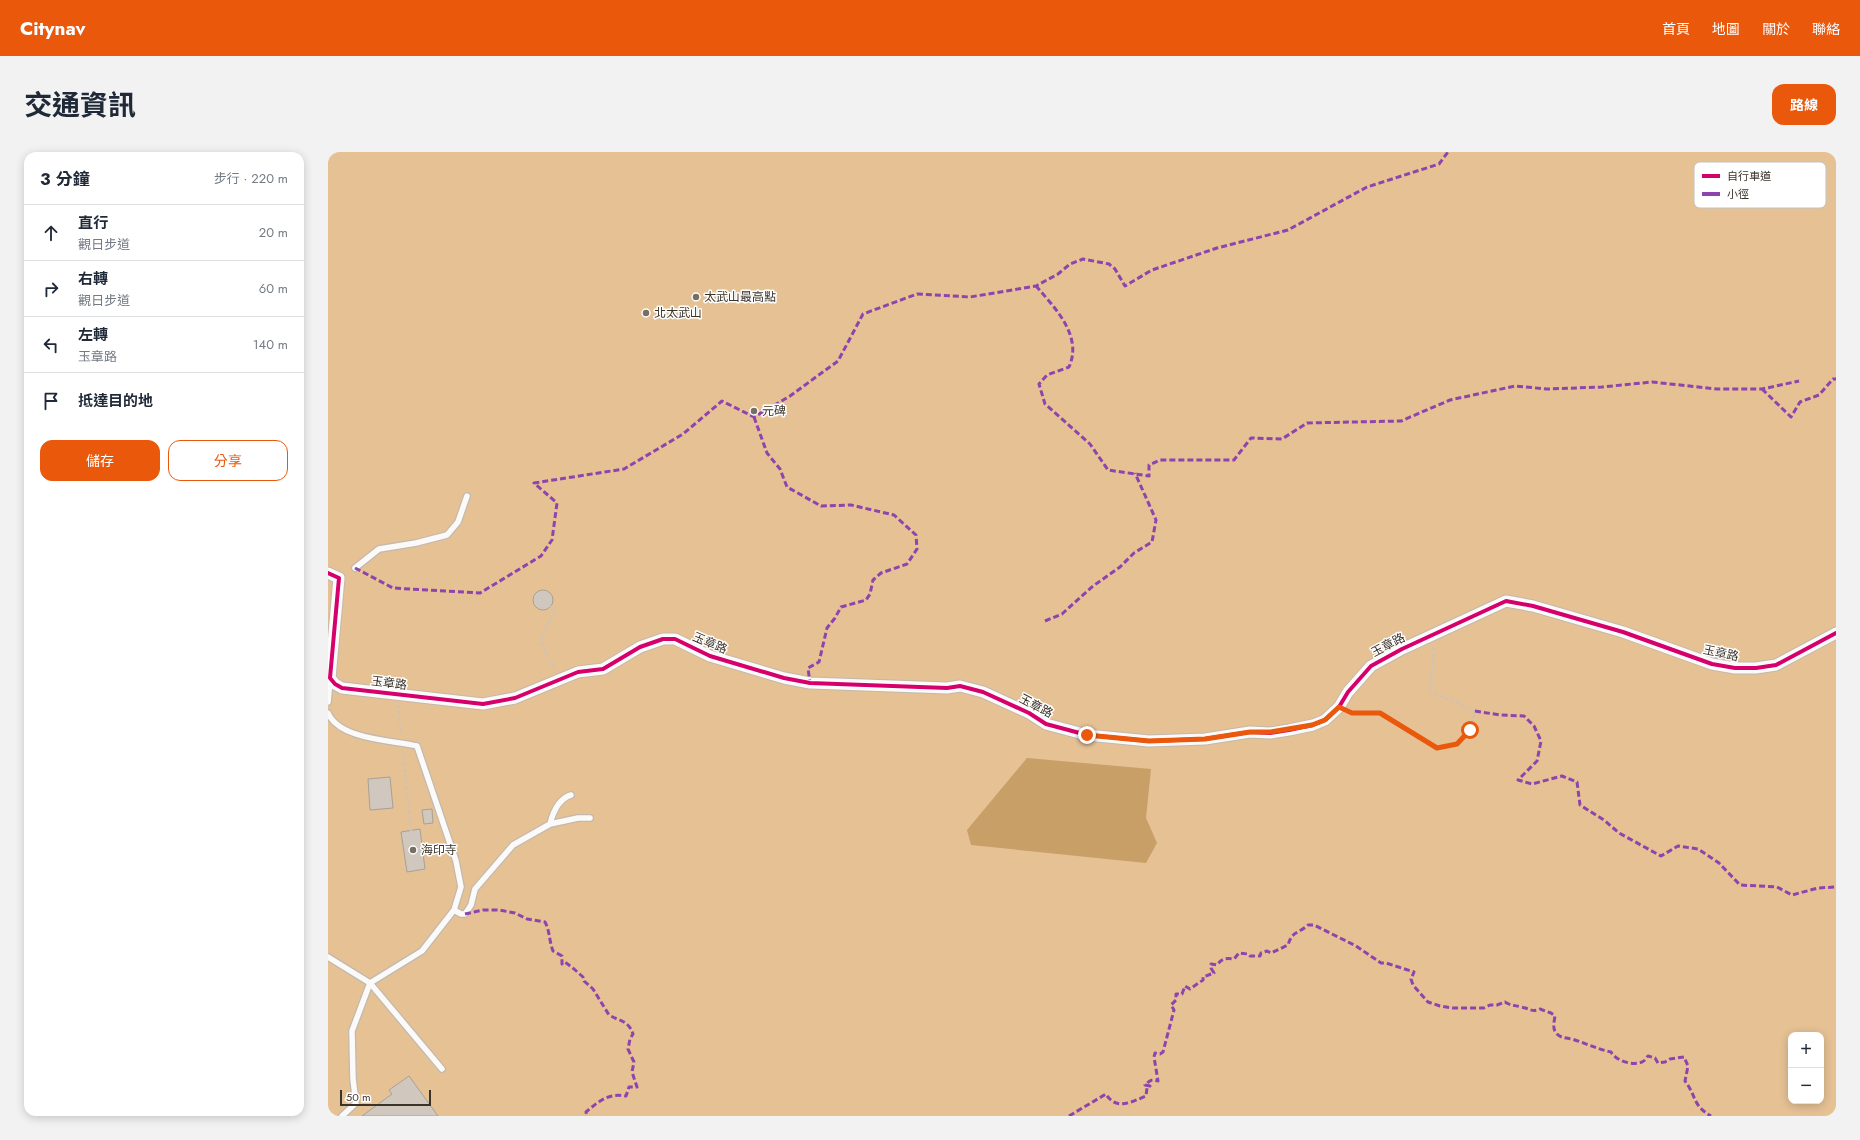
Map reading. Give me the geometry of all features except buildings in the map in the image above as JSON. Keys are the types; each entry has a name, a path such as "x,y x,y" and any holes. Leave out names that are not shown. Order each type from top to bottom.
{"street":[{"path":"328,573 339,578 330,678"},
{"name":"玉章路","path":"330,678 335,684 342,688 483,704 515,698 578,672 603,669 651,642 663,639 675,639 710,656 784,678 810,683 940,688 960,686 971,688 1006,701 1030,713 1046,724 1094,736 1149,741 1205,739 1250,732 1270,732 1312,725 1325,720 1339,707 1348,692 1371,666 1435,633 1506,601 1533,606 1623,632 1712,664 1735,668 1756,668 1776,665 1836,633"}],"lane":[{"path":"355,568 379,549 416,543 447,534 458,522 467,496"},
{"path":"328,702 330,678"},
{"path":"328,713 332,721 359,736 418,746 456,861 461,887 454,910 422,951 370,983 352,1031 353,1079 356,1103 342,1116"},
{"path":"550,824 554,810 565,797 571,795"},
{"path":"454,910 461,914 465,914 472,905 475,889 513,845 550,824 578,818 590,818"},
{"path":"328,957 370,983 442,1069"}],"path":[{"path":"550,606 555,612 545,628 541,643 559,681"},
{"path":"1339,707 1352,713 1380,713 1437,748 1457,744 1470,730 1475,711 1430,691 1434,665 1435,633"},
{"path":"396,694 411,831"}],"shaded area":[{"path":"328,152 1836,152 1836,1116 328,1116"},
{"path":"1027,758 1151,769 1146,818 1157,843 1146,863 971,845 967,830"}],"marked path":[{"path":"355,568 393,588 480,593 541,556 552,540 557,503 534,483 624,469 683,434 722,401 754,417 790,396 838,361 863,314 917,294 970,297 1036,286 1058,274 1070,264 1083,259 1109,264 1115,269 1125,286 1152,270 1217,248 1288,230 1367,187 1439,164 1448,152"},
{"path":"1036,286 1065,323 1070,334 1072,344 1072,356 1069,367 1047,375 1039,384 1045,404 1090,444 1108,470 1149,476 1149,465 1160,460 1234,460 1251,438 1282,439 1307,423 1401,421 1450,400 1515,386 1547,389 1602,387 1652,382 1717,389 1762,389 1799,381"},
{"path":"1762,389 1791,417 1800,402 1819,395 1833,379 1836,379"},
{"path":"754,417 767,453 780,469 787,487 821,506 851,505 894,515 916,535 917,549 907,564 881,573 873,580 870,594 866,600 841,607 827,628 819,662 808,668 810,683"},
{"path":"1045,621 1062,614 1093,586 1120,567 1134,553 1152,542 1156,520 1135,473"},
{"path":"1475,711 1500,715 1524,716 1534,726 1541,741 1537,761 1518,780 1532,784 1562,776 1577,782 1580,805 1604,820 1619,833 1661,856 1678,846 1698,849 1719,863 1740,885 1777,887 1792,895 1818,888 1836,887"},
{"path":"465,914 483,910 499,910 515,913 527,919 545,922 553,951 562,956 562,964 565,962 583,977 584,981 593,989 609,1015 624,1022 631,1029 633,1034 630,1039 628,1049 634,1062 632,1072 637,1087 629,1087 626,1096 614,1096 600,1101 586,1112 587,1116"},
{"path":"1069,1116 1106,1094 1110,1099 1119,1104 1124,1104 1146,1096 1147,1088 1150,1086 1145,1085 1151,1080 1158,1081 1154,1057 1155,1053 1160,1054 1163,1052 1174,1010 1171,1005 1176,1000 1176,994 1182,994 1185,986 1190,989 1203,980 1203,977 1214,973 1211,968 1211,964 1217,965 1224,959 1234,959 1239,953 1248,954 1250,956 1260,956 1261,953 1267,951 1271,953 1288,945 1291,937 1308,925 1314,925 1356,946 1381,963 1386,963 1414,972 1411,979 1413,985 1428,1002 1453,1008 1484,1008 1490,1005 1497,1005 1505,1002 1511,1005 1533,1010 1540,1009 1555,1016 1554,1030 1560,1036 1611,1052 1617,1058 1625,1062 1642,1062 1648,1056 1655,1058 1658,1063 1684,1057 1688,1066 1685,1081 1698,1104 1711,1116"}],"cycle path":[{"path":"328,573 339,578 330,678 335,684 342,688 483,704 515,698 578,672 603,669 640,647 663,639 675,639 710,656 784,678 810,683 947,688 960,686 983,692 1029,713 1046,724 1087,735 1149,741 1205,739 1250,732 1270,733 1313,725 1325,720 1339,707 1348,692 1371,666 1402,649 1506,601 1533,606 1623,632 1712,664 1735,668 1756,668 1776,665 1836,633"}],"place":[{"name":"太武山最高點","path":"696,297"},
{"name":"北太武山","path":"646,313"},
{"name":"元碑","path":"754,411"},
{"name":"海印寺","path":"413,850"}],"route":[{"path":"1087,735 1149,741 1205,739 1250,732 1270,732 1303,728 1312,725 1325,720 1339,707 1352,713 1380,713 1397,722 1437,748 1457,744 1470,730"}]}
